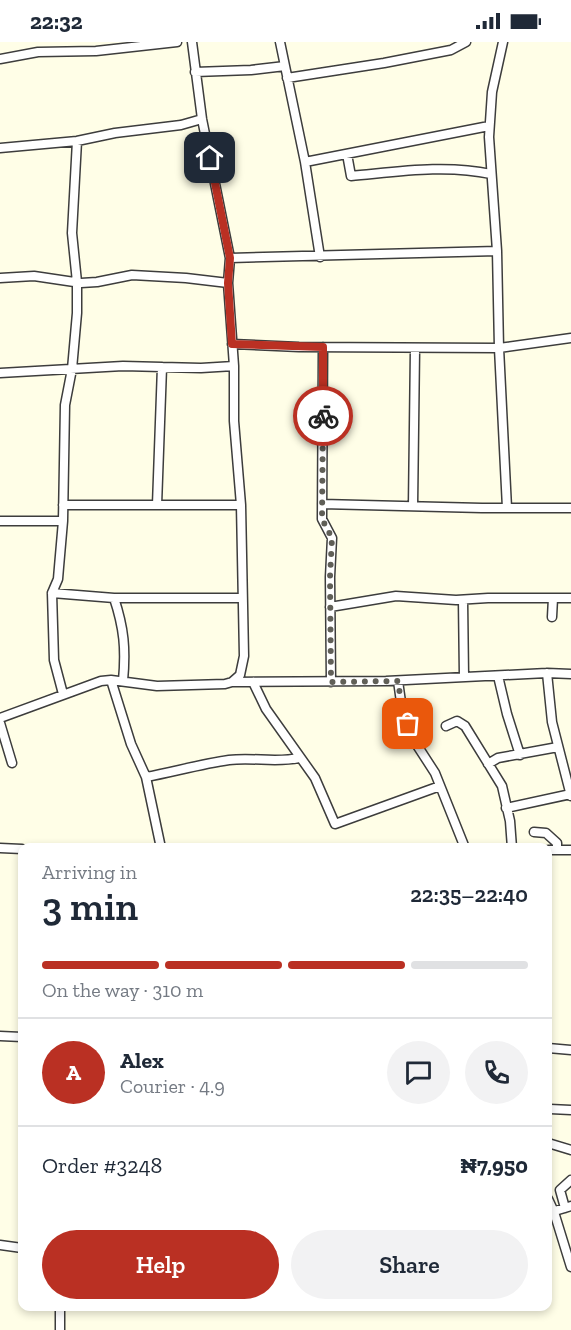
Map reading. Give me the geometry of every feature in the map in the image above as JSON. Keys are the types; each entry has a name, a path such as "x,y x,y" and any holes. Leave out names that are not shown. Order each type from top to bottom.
{"street":[{"path":"0,59 38,52 96,46 177,42"},
{"path":"192,42 202,119 230,258 228,283 234,366 234,421 241,506 243,598 243,663 240,675 232,682"},
{"path":"280,42 305,162 320,256"},
{"path":"287,78 451,50 466,42"},
{"path":"503,42 492,92 489,126 498,251 499,348 507,508"},
{"path":"195,72 242,71 285,66"},
{"path":"0,148 77,141 115,133 181,125 202,119"},
{"path":"305,162 489,126"},
{"path":"63,694 54,660 52,593 58,579 63,521 65,405 72,369 77,282 72,233 77,141"},
{"path":"347,154 351,176 438,169 491,174"},
{"path":"230,258 498,251"},
{"path":"0,278 34,276 77,282 97,282 125,275 228,283"},
{"path":"232,344 415,349 499,348 571,338"},
{"path":"323,347 322,519 332,538 331,682"},
{"path":"413,506 415,349"},
{"path":"0,373 123,366 201,369 234,366"},
{"path":"157,505 162,367"},
{"path":"322,504 571,508"},
{"path":"63,505 241,506"},
{"path":"0,521 63,521"},
{"path":"52,593 114,598 243,598"},
{"path":"330,607 396,597 463,600 571,598"},
{"path":"114,598 123,623 126,652 123,681"},
{"path":"552,616 553,598"},
{"path":"463,600 464,677"},
{"path":"12,763 0,721 63,694 101,681 123,681 157,686 232,682 398,681 547,673 571,674"},
{"path":"507,808 571,795 558,747 549,700 547,673"},
{"path":"498,675 520,755"},
{"path":"111,680 131,744 146,777 160,843"},
{"path":"398,681 402,709 413,739 435,773 463,843"},
{"path":"253,682 266,709 315,778 335,824 440,786"},
{"path":"446,726 457,721 461,722 502,786 510,821 512,843"},
{"path":"488,764 498,758 558,747"},
{"path":"146,777 229,760 285,761 299,758"},
{"path":"534,832 546,833 557,843 557,850"},
{"path":"0,848 18,849"},
{"path":"552,850 571,850"},
{"path":"0,1036 18,1037"},
{"path":"552,1048 571,1050"},
{"path":"552,1109 571,1110"},
{"path":"552,1144 571,1150"},
{"path":"552,1212 568,1207 560,1190 571,1180"},
{"path":"552,1215 571,1267"},
{"path":"0,1245 18,1247"},
{"path":"60,1311 60,1330"}],"way so far":[{"path":"323,416 322,519 332,538 331,682 398,681 402,709 408,724"}],"route":[{"path":"210,158 230,258 228,283 232,344 323,347 323,416"}]}
